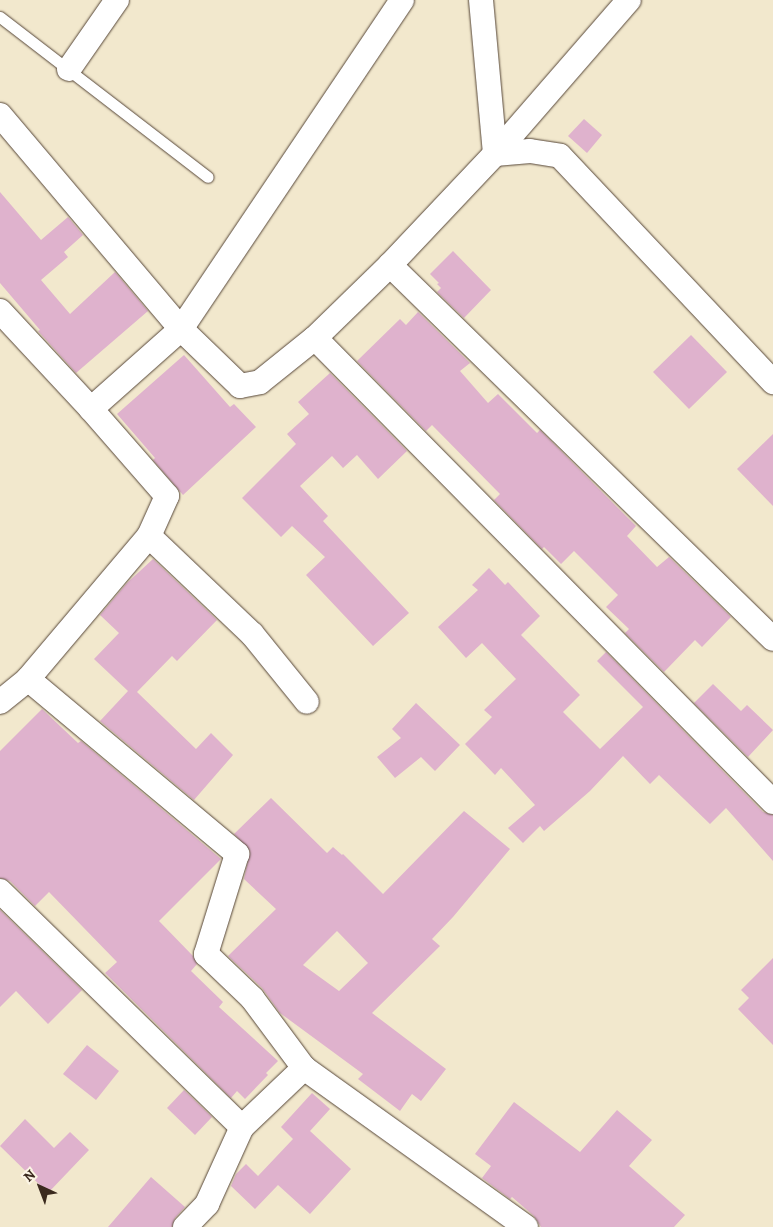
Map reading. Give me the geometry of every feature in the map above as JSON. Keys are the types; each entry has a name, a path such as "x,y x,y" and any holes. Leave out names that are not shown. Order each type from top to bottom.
{"street":[{"path":"69,69 117,0"},
{"path":"91,409 181,329 402,0"},
{"path":"481,0 495,154"},
{"path":"0,115 181,329 240,386 260,382 315,338 390,265 495,154 630,0"},
{"path":"495,154 530,151 560,156 773,382"},
{"path":"390,265 773,638"},
{"path":"0,311 91,409 167,496 149,536 28,679 0,702"},
{"path":"315,338 773,802"},
{"path":"149,536 252,634 307,702"},
{"path":"28,679 237,854 206,954 252,998 304,1068 526,1227"},
{"path":"0,891 242,1127"},
{"path":"185,1227 208,1204 242,1127 304,1068"}],"lane":[{"path":"0,17 208,177"}],"building":[{"path":"584,119 602,135 587,153 568,136"},
{"path":"0,192 41,240 68,217 83,235 64,252 68,257 41,280 70,314 115,272 148,311 76,373 38,331 40,330 0,283"},
{"path":"453,251 491,290 464,318 437,292 441,288 437,284 439,283 430,274"},
{"path":"418,312 470,363 460,371 488,403 498,394 537,433 540,430 636,526 627,536 657,567 669,557 731,617 702,647 695,640 664,672 625,633 629,629 606,607 618,595 574,551 561,564 544,547 542,549 494,500 500,494 432,425 426,431 357,361 400,319 406,325"},
{"path":"691,335 727,372 689,409 653,372"},
{"path":"184,355 230,407 234,404 256,427 183,495 153,460 155,458 117,414"},
{"path":"330,373 407,451 378,479 357,455 343,468 332,456 300,486 328,516 323,521 409,613 373,646 306,575 325,557 292,526 281,537 242,498 296,444 287,434 309,414 298,402"},
{"path":"773,434 773,506 737,469"},
{"path":"153,559 217,620 177,661 172,656 137,692 196,749 211,733 233,755 194,800 100,721 128,691 94,659 119,633 100,615 127,583"},
{"path":"489,568 505,585 508,582 540,616 521,635 580,695 563,712 600,749 643,707 597,661 606,652 763,812 773,815 773,861 726,808 710,824 659,775 650,784 623,756 590,791 544,831 540,826 523,843 508,828 535,805 501,768 495,775 465,744 492,717 484,710 516,679 482,643 466,658 438,627 478,590 472,585"},
{"path":"713,684 741,711 747,705 773,730 748,757 694,703"},
{"path":"416,703 460,745 435,771 421,757 395,778 377,757 401,738 392,729"},
{"path":"42,709 78,743 81,741 221,859 159,921 193,956 197,964 191,971 223,1002 219,1007 278,1061 266,1073 268,1075 245,1099 237,1091 231,1098 105,973 117,962 49,892 35,906 10,881 0,878 0,751"},
{"path":"271,798 327,853 333,847 343,854 383,894 464,811 510,849 432,939 440,946 372,1013 446,1069 421,1101 412,1094 400,1111 358,1079 363,1074 280,1013 262,988 228,956 276,909 244,879 250,851 234,834","holes":["337,931 368,963 339,991 303,965"]},
{"path":"0,910 82,990 48,1024 16,991 0,1007"},
{"path":"773,958 773,1045 738,1009 749,998 741,990"},
{"path":"87,1045 119,1071 96,1100 63,1074"},
{"path":"184,1090 212,1117 195,1135 167,1108"},
{"path":"312,1093 330,1109 310,1131 351,1169 310,1214 278,1185 255,1209 231,1186 236,1174 246,1164 258,1176 293,1139 281,1127"},
{"path":"514,1102 580,1152 617,1110 652,1140 629,1166 685,1215 674,1227 541,1227 534,1216 512,1197 510,1199 482,1178 491,1166 475,1154"},
{"path":"25,1119 54,1148 70,1132 89,1150 48,1193 0,1146"},
{"path":"151,1177 185,1207 175,1218 172,1227 108,1227"}]}
